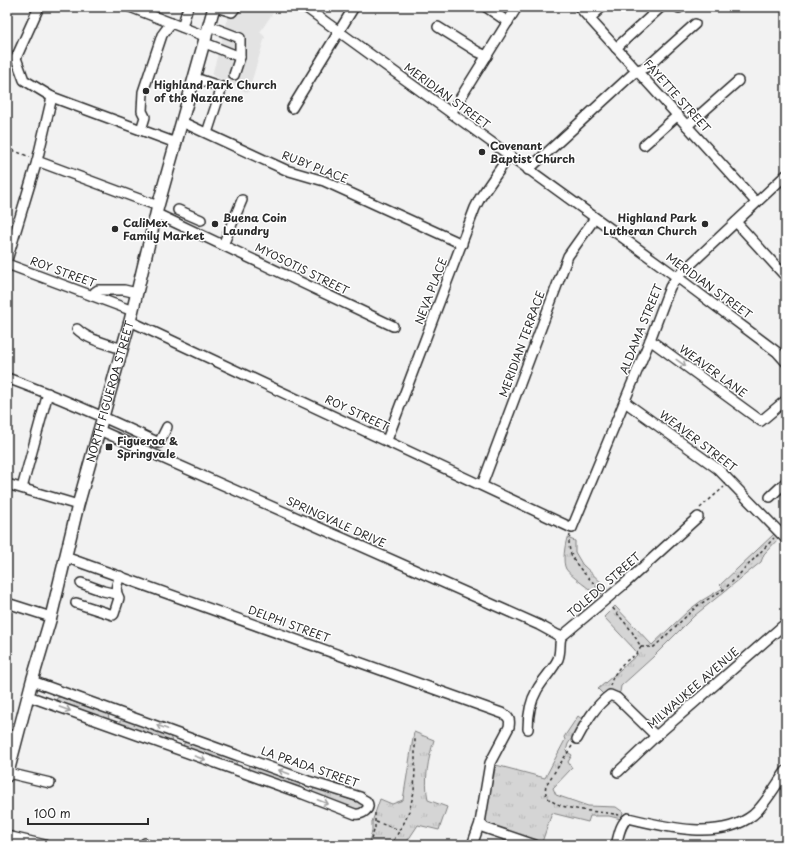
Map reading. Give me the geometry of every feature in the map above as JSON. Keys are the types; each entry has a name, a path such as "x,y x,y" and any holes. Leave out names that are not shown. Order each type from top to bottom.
{"main road":[{"name":"NORTH FIGUEROA STREET","path":"7,774 12,735 28,696 51,617 78,505 104,417 137,293 157,210 215,7"}],"street":[{"path":"39,7 16,58 24,80 52,97 176,142"},
{"path":"130,7 182,27 240,58"},
{"path":"182,27 188,7"},
{"path":"215,7 232,12 236,7"},
{"name":"MERIDIAN STREET","path":"305,7 677,277 777,352 786,362"},
{"path":"292,108 354,7"},
{"path":"486,7 508,22"},
{"path":"451,114 517,7"},
{"name":"FAYETTE STREET","path":"579,7 756,202"},
{"path":"590,18 602,7"},
{"path":"615,46 655,7"},
{"path":"615,46 661,7"},
{"path":"141,130 145,117 142,111 143,92 162,36 171,23"},
{"path":"528,170 637,70 647,67 695,24"},
{"path":"210,26 240,38 240,58 234,75"},
{"path":"438,28 487,56"},
{"path":"195,78 222,87 207,133"},
{"path":"687,126 738,81"},
{"path":"7,260 37,161 52,97"},
{"path":"644,145 678,115"},
{"name":"RUBY PLACE","path":"182,122 286,170 324,181 462,244"},
{"name":"NEVA PLACE","path":"387,440 480,198 509,156"},
{"name":"MYOSOTIS STREET","path":"37,161 157,210 188,228 393,326"},
{"name":"ALDAMA STREET","path":"572,528 650,340 670,287 677,277 756,202 785,178"},
{"path":"223,245 242,200"},
{"path":"178,210 197,219 188,228"},
{"name":"MERIDIAN TERRACE","path":"482,485 568,256 595,218"},
{"path":"736,222 786,278"},
{"name":"ROY STREET","path":"7,264 93,296 131,316 387,440 572,528"},
{"path":"93,296 98,290 124,290 137,293"},
{"path":"77,329 81,333 90,337 122,349"},
{"name":"WEAVER LANE","path":"650,340 761,421 786,400"},
{"path":"7,378 48,393 159,443"},
{"path":"22,488 48,393"},
{"name":"WEAVER STREET","path":"624,402 718,469 783,536"},
{"path":"155,455 167,427"},
{"name":"SPRINGVALE DRIVE","path":"100,430 524,619 561,637"},
{"path":"770,496 786,482"},
{"path":"7,484 78,505"},
{"name":"TOLEDO STREET","path":"561,637 606,600 698,517"},
{"name":"DELPHI STREET","path":"65,557 509,717 509,727 490,763 480,823"},
{"path":"76,603 112,615 114,614 119,598 116,594 116,588 120,576"},
{"path":"82,583 102,591 116,594"},
{"path":"7,603 51,617"},
{"name":"MILWAUKEE AVENUE","path":"618,772 656,736 786,623"},
{"path":"528,729 528,714 532,699 558,658 561,637"},
{"name":"LA PRADA STREET","path":"32,681 308,780 360,797 366,801 368,808"},
{"path":"577,739 590,716 610,695 617,698 656,736"},
{"path":"28,696 355,814 360,815 368,808"},
{"path":"112,726 118,711"},
{"path":"175,749 180,734"},
{"path":"239,771 244,757"},
{"path":"616,845 624,821 628,818 672,828 704,830 730,828 748,818 758,810 786,771"},
{"path":"7,774 50,784"},
{"path":"303,794 308,780"},
{"path":"472,845 480,823 485,828 535,845"},
{"path":"7,836 45,845"}],"path":[{"path":"7,148 29,156 37,161"},
{"path":"698,517 697,511 731,481"},
{"path":"572,528 568,543 574,562 597,586 606,600 631,630 641,647"},
{"path":"641,647 654,647 696,606 723,590 783,536"},
{"path":"610,695 609,689 615,674 626,661 634,657 641,647"},
{"path":"391,845 409,811 414,792 416,768 415,737"},
{"path":"577,739 546,784 545,790 548,798 554,802 579,810 609,813 628,818"},
{"path":"368,808 374,810 376,816 376,822 369,845"},
{"path":"376,822 400,830"}],"shaded area":[{"path":"231,7 277,7 260,32 265,37 248,93 212,75"}],"green space":[{"path":"774,534 779,538 764,554 761,562 694,616 653,657 621,686 618,694 605,696 598,689 637,655 635,650 604,617 615,606 652,645 689,610 723,588 720,585"},
{"path":"567,538 575,541 575,552 582,564 607,588 598,597 572,576 566,569 564,558"},
{"path":"60,697 108,714 109,719 107,721 56,701 57,698"},
{"path":"578,716 583,720 568,744 566,751 572,755 568,762 572,768 553,788 556,795 588,806 616,807 623,812 621,819 609,816 590,816 588,822 552,813 541,845 486,824 485,813 496,765 545,778 565,740 564,737"},
{"path":"124,719 170,736 172,741 171,743 119,724 120,721"},
{"path":"414,732 434,740 428,762 426,785 428,800 447,807 439,830 418,825 405,845 368,845 372,831 372,822 380,799 392,804 403,800"},
{"path":"189,742 234,759 237,763 233,766 183,747 184,743"},
{"path":"252,764 300,782 299,785 295,788 251,773 248,769"},
{"path":"316,787 362,804 364,809 360,811 312,793"}],"place":[{"name":"Highland Park Church of the Nazarene","path":"146,91"},
{"name":"Covenant Baptist Church","path":"482,152"},
{"name":"Buena Coin Laundry","path":"215,224"},
{"name":"Highland Park Lutheran Church","path":"705,224"},
{"name":"CaliMex Family Market","path":"115,229"},
{"name":"Figueroa & Springvale","path":"109,447"}]}
